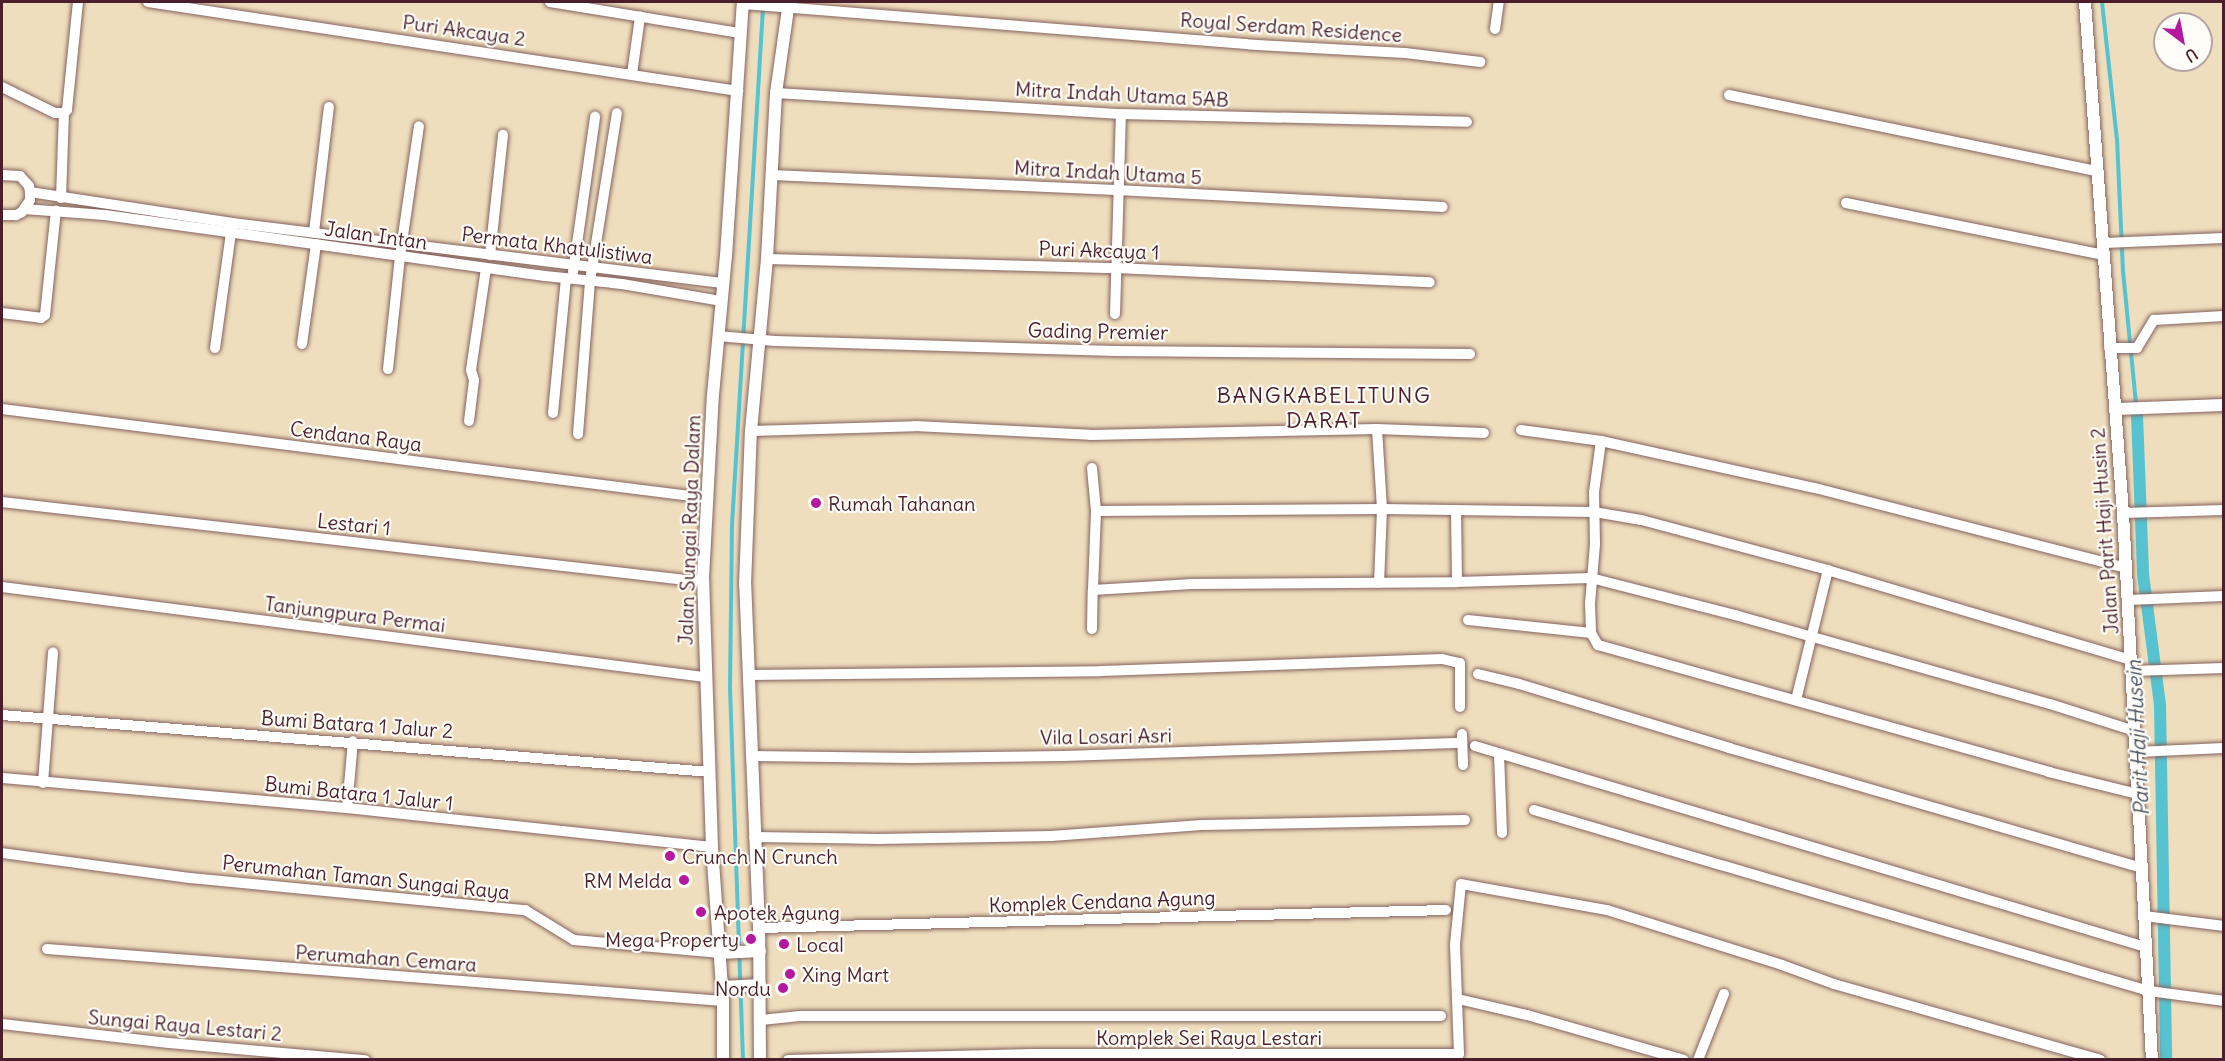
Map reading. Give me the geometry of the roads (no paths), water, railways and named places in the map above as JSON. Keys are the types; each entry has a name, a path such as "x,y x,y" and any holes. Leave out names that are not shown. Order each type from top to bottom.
{"street":[{"path":"61,198 64,113 69,104 78,2"},
{"name":"Puri Akcaya 2","path":"148,2 632,74 738,92"},
{"path":"550,2 740,33"},
{"path":"1495,29 1499,2"},
{"name":"Jalan Parit Haji Husin 2","path":"2085,2 2097,171 2107,247 2113,348 2121,409 2123,513 2144,916 2146,947 2155,992 2152,1059"},
{"name":"Royal Serdam Residence","path":"746,4 1257,45 1406,53 1480,62"},
{"name":"Jalan Sungai Raya Dalam","path":"723,1059 725,987 712,847 703,582 707,498 722,336 721,301 738,92 740,33 746,4"},
{"path":"760,1059 761,1020 755,985 760,951 745,585 751,431 767,259 776,93 785,6"},
{"path":"632,74 640,17"},
{"path":"2,87 55,112 64,113"},
{"name":"Mitra Indah Utama 5AB","path":"776,93 1121,114 1467,122"},
{"path":"1729,95 2097,171"},
{"path":"314,232 329,106"},
{"path":"578,435 590,281 617,113"},
{"path":"1115,314 1121,114"},
{"path":"554,413 569,279 574,266 595,117"},
{"path":"388,369 400,256 419,126"},
{"path":"490,255 503,135"},
{"path":"2,175 20,176 29,186 30,200 24,210"},
{"name":"Mitra Indah Utama 5","path":"771,175 1443,207"},
{"name":"Permata Khatulistiwa","path":"30,192 232,228 314,232 723,283"},
{"path":"1846,203 2107,247 2132,242 2223,238"},
{"name":"Jalan Intan","path":"2,215 16,216 24,210 232,228 316,244 721,301"},
{"path":"2,313 41,318 45,315 56,212"},
{"path":"214,348 232,228"},
{"path":"302,344 316,244"},
{"name":"Puri Akcaya 1","path":"767,259 1116,268 1430,282"},
{"path":"469,421 474,380 471,370 486,268"},
{"path":"2113,348 2137,348 2154,320 2223,316"},
{"name":"Gading Premier","path":"722,336 1115,351 1470,354"},
{"path":"2121,409 2223,405"},
{"name":"Cendana Raya","path":"2,409 707,498"},
{"path":"751,431 915,426 1090,435 1377,429 1484,433"},
{"path":"1377,429 1382,509 1379,583"},
{"path":"1521,430 1601,441 1815,488 2126,568"},
{"path":"1601,441 1594,492 1591,633 1598,645 1608,650 1796,700 2049,772 2138,794"},
{"path":"1092,468 1096,511 1092,629"},
{"name":"Lestari 1","path":"2,502 703,582"},
{"path":"1096,511 1382,509 1594,512 1641,520 1828,570 2132,666 2150,670 2223,668"},
{"path":"1456,510 1457,582"},
{"path":"2123,513 2223,510"},
{"path":"1796,700 1813,639 1828,570"},
{"path":"1093,590 1192,584 1457,582 1592,578 2050,704 2135,732"},
{"name":"Tanjungpura Permai","path":"2,587 705,677"},
{"path":"2128,600 2223,596"},
{"path":"1468,620 1591,633"},
{"path":"43,783 53,652"},
{"path":"748,675 1101,671 1442,659 1460,663 1460,707"},
{"path":"1478,674 1519,684 1740,752 2142,868"},
{"name":"Bumi Batara 1 Jalur 2","path":"2,715 49,721 353,741 710,772"},
{"name":"Vila Losari Asri","path":"751,756 912,758 1053,756 1462,738 1463,765"},
{"path":"347,808 353,741"},
{"path":"1475,746 2146,947"},
{"path":"2136,752 2223,748"},
{"path":"1499,754 1502,833"},
{"name":"Bumi Batara 1 Jalur 1","path":"2,778 347,808 712,847"},
{"path":"1534,810 2155,992 2223,1001"},
{"path":"754,837 878,839 1039,836 1202,825 1465,820"},
{"name":"Perumahan Taman Sungai Raya","path":"2,853 190,878 525,910 574,940 723,953"},
{"name":"Komplek Sei Raya Lestari","path":"788,1059 1033,1054 1089,1058 1459,1054 1455,944 1461,884 1607,910 1782,965 1834,984 2100,1059"},
{"name":"Komplek Cendana Agung","path":"759,928 1446,910"},
{"path":"2144,916 2223,926"},
{"name":"Perumahan Cemara","path":"47,949 723,1001"},
{"path":"723,953 760,951"},
{"path":"725,987 755,985"},
{"path":"1698,1059 1724,994"},
{"path":"1458,999 1527,1015 1684,1059"},
{"path":"761,1020 800,1016 1441,1016"},
{"name":"Sungai Raya Lestari 2","path":"2,1024 169,1043 365,1059"}],"waterway":[{"path":"2102,2 2117,139 2123,271 2137,415"},
{"path":"743,1060 730,688 732,525 763,8"},
{"name":"Parit Haji Husein","path":"2137,415 2143,574 2160,705 2166,1060"}],"place":[{"name":"Rumah Tahanan","path":"816,503"},
{"name":"Crunch N Crunch","path":"670,856"},
{"name":"RM Melda","path":"684,880"},
{"name":"Apotek Agung","path":"701,912"},
{"name":"Mega Property","path":"751,939"},
{"name":"Local","path":"784,944"},
{"name":"Xing Mart","path":"790,974"},
{"name":"Nordu","path":"783,988"}],"district":[{"name":"BANGKABELITUNG DARAT","path":"1324,408"}]}
